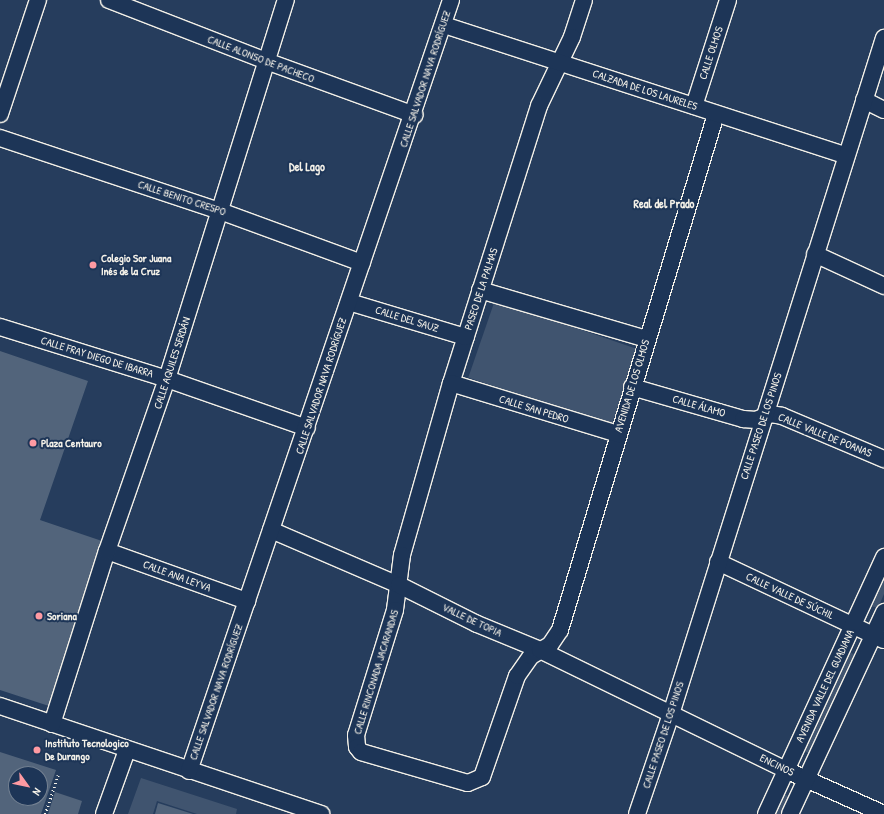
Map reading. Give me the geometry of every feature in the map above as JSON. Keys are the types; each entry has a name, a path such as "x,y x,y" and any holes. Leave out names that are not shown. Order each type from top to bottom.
{"street":[{"path":"0,114 38,0"},
{"name":"CALLE ALONSO DE PACHECO","path":"110,0 266,61 414,115"},
{"name":"CALLE AQUILES SERDÁN","path":"52,724 107,551 167,379 286,0"},
{"name":"CALLE SALVADOR NAVA RODRÍGUEZ","path":"189,771 414,115 451,0"},
{"name":"PASEO DE LA PALMAS","path":"399,585 402,555 451,383 480,290 542,99 572,37 584,0"},
{"name":"CALLE OLMOS","path":"694,106 728,0"},
{"name":"CALZADA DE LOS LAURELES","path":"444,25 846,156"},
{"name":"CALLE PASEO DE LOS PINOS","path":"637,814 671,714 765,416 814,254 884,38"},
{"path":"864,100 884,110"},
{"name":"AVENIDA DE LOS OLMOS","path":"540,650 553,642 560,630 646,339 716,114"},
{"name":"CALLE BENITO CRESPO","path":"0,138 220,211 362,263"},
{"path":"814,254 884,286"},
{"path":"480,290 646,339"},
{"name":"CALLE DEL SAUZ","path":"349,302 466,337"},
{"name":"CALLE FRAY DIEGO DE IBARRA","path":"0,327 167,379 307,428"},
{"name":"CALLE SAN PEDRO","path":"451,383 618,434"},
{"name":"CALLE ÁLAMO","path":"632,387 743,419 756,420 765,416"},
{"name":"CALLE VALLE DE POANAS","path":"765,416 782,416 884,459"},
{"name":"VALLE DE TOPIA","path":"271,530 399,585 476,624 540,650 671,714"},
{"name":"CALLE ANA LEYVA","path":"107,551 247,601"},
{"name":"AVENIDA VALLE DEL GUADIANA","path":"766,814 884,557"},
{"name":"CALLE VALLE DE SÚCHIL","path":"718,562 879,637"},
{"name":"CALLE RINCONADA JACARANDAS","path":"399,585 395,610 356,736 357,747 361,752 468,783 477,781 482,777 518,676 531,656 540,650"},
{"name":"AVENIDA VALLE DEL GUADIANA","path":"790,814 879,637 884,612"},
{"path":"0,706 189,771 321,814"},
{"name":"ENCINOS","path":"671,714 806,780 884,814"},
{"path":"104,814 127,750"}],"path":[{"path":"45,814 58,775"}],"shaded area":[{"path":"495,300 638,349 611,427 468,378"},
{"path":"884,575 884,594 878,608 871,606"},
{"path":"849,652 856,655 809,753 803,751"},
{"path":"141,778 237,809 236,814 197,814 157,801 153,814 128,814"},
{"path":"783,794 791,797 783,814 774,814"}],"building":[{"path":"0,351 88,381 40,520 102,541 49,706 0,690"},
{"path":"0,752 44,766 8,766 8,806 44,806 41,814 0,814"},
{"path":"48,767 56,770 48,793"},
{"path":"55,792 82,801 78,814 48,814"},
{"path":"158,803 193,814 155,814"}],"place":[{"name":"Colegio Sor Juana Inés de la Cruz","path":"93,265"},
{"name":"Plaza Centauro","path":"33,443"},
{"name":"Soriana","path":"39,616"},
{"name":"Instituto Tecnologico De Durango","path":"37,750"}],"district":[{"name":"Del Lago","path":"307,167"},
{"name":"Real del Prado","path":"664,204"}]}
